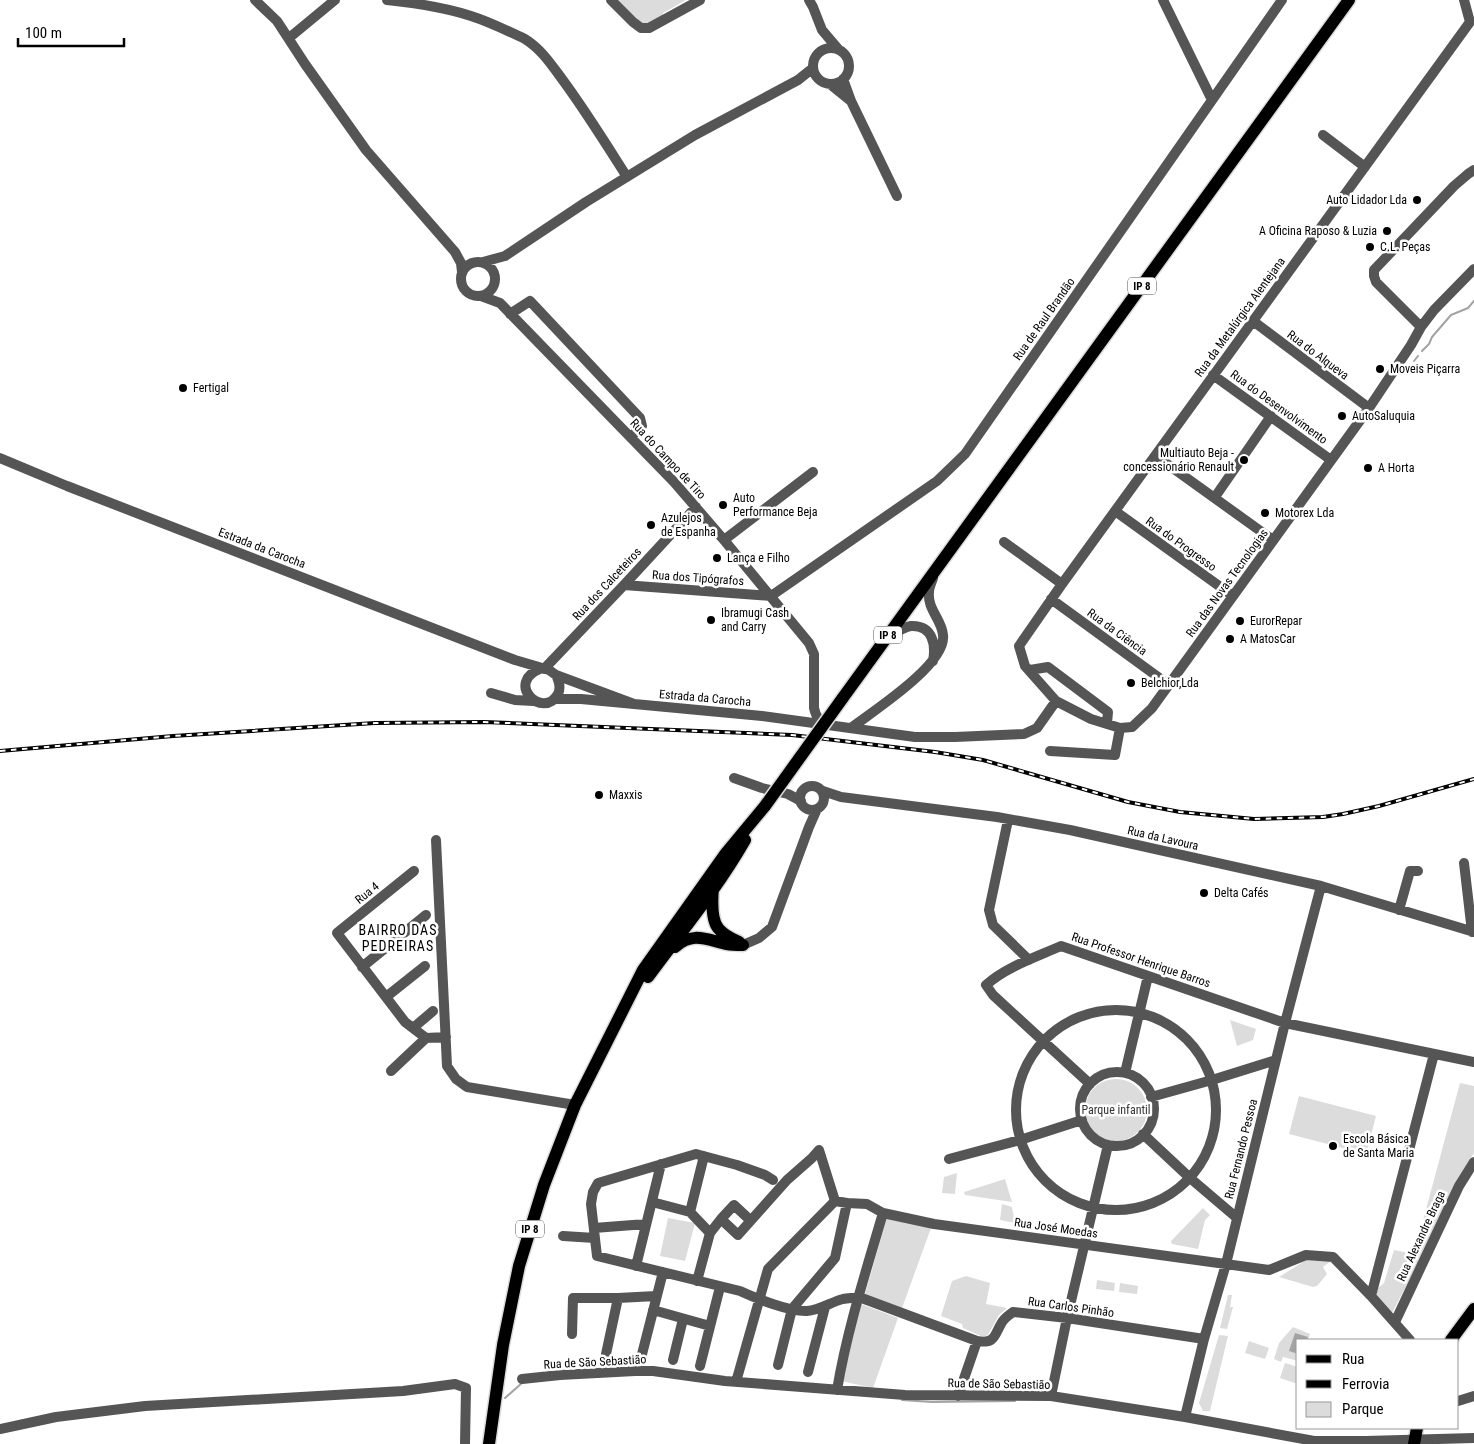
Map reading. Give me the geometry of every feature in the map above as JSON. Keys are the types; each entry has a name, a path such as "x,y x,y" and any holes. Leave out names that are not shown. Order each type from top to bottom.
{"main road":[{"name":"IP 8","path":"489,1444 503,1345 519,1266 544,1185 575,1105 643,970 687,916 707,888 726,853 765,806 1350,0"},
{"path":"707,888 717,927"},
{"path":"687,916 701,915 743,945"},
{"name":"IP 8","path":"614,1026 663,958 687,916"},
{"path":"687,916 694,925 710,938"},
{"path":"663,958 680,942 692,937 710,938 728,944 743,945"},
{"path":"1452,1339 1474,1309"}],"street":[{"path":"255,0 278,21 357,139 455,252 461,262 461,280 465,290 469,294 500,303"},
{"path":"289,38 335,0"},
{"path":"387,0 415,3 472,16 533,44 543,53 576,98 627,176"},
{"path":"611,0 641,28 649,28 700,0"},
{"path":"809,0 822,30 847,58 848,64 847,75 838,83 822,82 813,68 814,59 820,52 829,48 839,50"},
{"path":"1163,0 1212,100"},
{"name":"Rua de Raul Brandão","path":"771,596 937,481 965,454 1282,0"},
{"name":"Rua da Metalúrgica Alentejana","path":"1030,670 1025,666 1019,646 1051,599 1470,22 1464,0"},
{"path":"820,52 822,30"},
{"path":"462,272 467,265 505,256 627,176 695,135 798,80 813,68"},
{"path":"798,80 818,78"},
{"path":"843,79 851,101 896,196"},
{"path":"830,84 851,101"},
{"path":"1323,135 1365,167"},
{"path":"1421,327 1376,282 1374,270 1454,186 1474,170"},
{"path":"455,252 492,268 500,303"},
{"path":"481,296 491,290 498,267 505,256"},
{"name":"Rua das Novas Tecnologias","path":"1120,728 1132,727 1152,708 1369,408 1421,327 1434,310 1474,269"},
{"path":"510,314 530,301 640,418 642,426 631,438"},
{"name":"Rua do Campo de Tiro","path":"500,303 696,507 812,648 815,664 814,708 816,716 827,725"},
{"name":"Rua do Alqueva","path":"1253,321 1369,408"},
{"name":"Rua do Desenvolvimento","path":"1213,375 1331,460"},
{"path":"1215,497 1271,416"},
{"path":"1156,456 1273,540"},
{"name":"Estrada da Carocha","path":"0,458 67,486 516,660 543,668"},
{"path":"724,540 813,472"},
{"name":"Rua dos Calceteiros","path":"543,668 624,585 696,507"},
{"name":"Rua do Progresso","path":"1115,511 1233,596"},
{"path":"1004,542 1062,584"},
{"path":"851,728 920,675 939,653 943,643 943,634 928,598 935,572"},
{"name":"Rua dos Tipógrafos","path":"624,585 771,596"},
{"name":"Rua da Ciência","path":"1051,599 1169,685"},
{"path":"886,638 911,626 925,630 930,634 934,642 933,661"},
{"path":"491,693 517,701 544,703 554,699 558,694 556,656"},
{"path":"516,660 522,669 529,697 533,701"},
{"path":"1030,670 1048,667 1108,712 1107,723"},
{"path":"503,696 515,694 526,684 533,672 543,668 556,677 569,692 581,698 586,687"},
{"path":"1030,670 1056,701 1091,720 1120,728 1115,755 1050,751"},
{"path":"556,677 634,704"},
{"name":"Estrada da Carocha","path":"554,699 581,698 762,716 914,737 1024,734 1038,728 1056,701"},
{"path":"734,778 762,788 812,800 809,827 772,927 758,938 743,945"},
{"name":"Rua da Lavoura","path":"812,800 841,797 1070,830 1321,886 1473,932"},
{"path":"1008,820 989,910 994,925 1029,960"},
{"path":"436,840 447,1066 456,1079 467,1087 575,1105"},
{"path":"1464,863 1473,932"},
{"name":"Rua 4","path":"362,967 337,934 414,871"},
{"path":"1399,910 1410,871 1418,871"},
{"name":"Rua Fernando Pessoa","path":"1185,1417 1204,1340 1226,1264 1285,1023 1321,886"},
{"path":"426,915 362,967 406,1022 426,1038"},
{"name":"Rua Professor Henrique Barros","path":"1042,1041 993,995 986,985 992,979 1061,946 1285,1023 1474,1062"},
{"path":"386,997 425,966"},
{"path":"1125,1073 1148,976"},
{"path":"1105,1009 1140,1012 1164,1021 1185,1036 1201,1057 1212,1080 1216,1097 1214,1132 1200,1164 1190,1178 1174,1192 1142,1207 1115,1211 1093,1208 1077,1203 1062,1195 1036,1171 1026,1156 1016,1122 1015,1105 1018,1087 1023,1070 1032,1055 1042,1041 1056,1029 1088,1013 1105,1009"},
{"path":"414,1028 433,1011"},
{"path":"391,1071 426,1038 446,1037"},
{"path":"1042,1041 1090,1084"},
{"path":"1371,1296 1434,1054"},
{"path":"1152,1098 1276,1060"},
{"path":"1125,1073 1138,1079 1148,1091 1152,1098 1153,1113 1148,1128 1131,1143 1108,1145 1089,1134 1082,1120 1080,1105 1082,1097 1090,1084 1102,1075 1125,1073"},
{"path":"949,1159 1020,1140 1082,1120"},
{"path":"1143,1134 1237,1218"},
{"path":"1051,1396 1067,1318 1108,1145"},
{"path":"721,1220 738,1236 750,1220 787,1180 819,1150 835,1201 768,1269 736,1382"},
{"path":"787,1180 773,1180 765,1174 696,1154 598,1183 593,1192 591,1204 597,1256 740,1291 758,1300 792,1309 806,1311 825,1307 842,1299 859,1297 977,1341 958,1396"},
{"path":"690,1212 704,1156"},
{"name":"Rua Alexandre Braga","path":"1395,1322 1459,1186 1474,1162"},
{"path":"636,1266 661,1164"},
{"path":"773,1180 775,1194"},
{"name":"Rua José Moedas","path":"835,1201 867,1204 883,1213 934,1224 1269,1270 1306,1255 1333,1257 1395,1322 1404,1338"},
{"path":"652,1202 690,1212 710,1233"},
{"path":"778,1365 792,1309 835,1258 847,1203"},
{"path":"697,1280 710,1233 734,1205 750,1220"},
{"path":"837,1390 859,1297 883,1213"},
{"path":"563,1236 595,1233 646,1224"},
{"path":"640,1362 663,1272"},
{"path":"700,1366 720,1286"},
{"path":"572,1334 573,1298 656,1296"},
{"path":"606,1354 618,1298"},
{"path":"808,1372 825,1307"},
{"path":"653,1310 710,1326"},
{"name":"Rua Carlos Pinhão","path":"977,1341 985,1343 995,1338 1001,1322 1013,1312 1067,1318 1204,1340"},
{"path":"673,1360 683,1319"},
{"name":"Rua de São Sebastião","path":"522,1379 560,1375 653,1371 736,1382 905,1395 1051,1396 1185,1417 1284,1440 1365,1443 1415,1437 1474,1438"},
{"path":"0,1429 56,1417 145,1406 398,1391 456,1384 466,1388 465,1444"},
{"path":"1459,1401 1474,1396"}],"green space":[{"path":"618,0 686,0 646,25 635,20 636,18"},
{"path":"1230,1020 1256,1029 1253,1040 1237,1046"},
{"name":"Parque infantil","path":"1116,1079 1128,1082 1138,1088 1144,1098 1147,1110 1144,1122 1138,1132 1128,1138 1116,1141 1104,1138 1094,1132 1088,1122 1085,1110 1088,1098 1094,1088 1104,1082"},
{"path":"1460,1083 1474,1086 1474,1153 1455,1184 1392,1313 1376,1297 1378,1288 1384,1283 1394,1250 1414,1254"},
{"path":"1299,1096 1376,1116 1366,1154 1289,1134"},
{"path":"957,1173 955,1194 942,1193 944,1177"},
{"path":"1005,1179 1012,1202 965,1195 964,1192"},
{"path":"1002,1204 1012,1207 1015,1223 1000,1220"},
{"path":"1203,1208 1210,1215 1205,1220 1198,1249 1172,1244 1171,1241"},
{"path":"887,1217 931,1228 902,1308 865,1294"},
{"path":"668,1218 695,1223 685,1261 660,1256"},
{"path":"1308,1259 1331,1261 1323,1267 1327,1274 1317,1286 1313,1287 1279,1277"},
{"path":"966,1276 990,1283 986,1304 1007,1308 999,1315 988,1335 983,1337 963,1328 962,1324 941,1316 952,1281"},
{"path":"1097,1280 1115,1283 1114,1291 1096,1289"},
{"path":"1120,1283 1138,1286 1137,1294 1119,1292"},
{"path":"1228,1295 1232,1295 1230,1307 1233,1307 1227,1329 1220,1328"},
{"path":"861,1304 898,1318 873,1388 841,1381"},
{"path":"1293,1327 1310,1334 1308,1339 1296,1339 1296,1360 1283,1357 1281,1362 1274,1359 1279,1343"},
{"path":"1219,1335 1228,1336 1210,1411 1203,1411 1199,1403"},
{"path":"1249,1341 1269,1348 1265,1359 1245,1353"},
{"path":"1285,1363 1296,1366 1296,1383 1280,1378"}],"shaded area":[{"path":"1295,1333 1308,1337 1307,1339 1296,1339 1296,1353 1289,1351"}],"waterway":[{"path":"1422,351 1451,315 1468,308 1474,301"},
{"path":"1414,361 1418,356"},
{"path":"505,1398 522,1383"},
{"path":"902,1400 932,1402 1015,1401"}],"railway":[{"path":"0,751 173,736 375,723 484,722 792,735 935,752 983,760 1128,802 1180,812 1254,819 1323,817 1343,814 1379,806 1474,779"}],"place":[{"name":"Auto Lidador Lda","path":"1417,200"},
{"name":"A Oficina Raposo & Luzia","path":"1387,231"},
{"name":"C.L. Peças","path":"1370,247"},
{"name":"Moveis Piçarra","path":"1380,369"},
{"name":"Fertigal","path":"183,388"},
{"name":"AutoSaluquia","path":"1342,416"},
{"name":"Multiauto Beja - concessionário Renault","path":"1244,460"},
{"name":"A Horta","path":"1368,468"},
{"name":"Auto Performance Beja","path":"723,505"},
{"name":"Motorex Lda","path":"1265,513"},
{"name":"Azulejos de Espanha","path":"651,525"},
{"name":"Lança e Filho","path":"717,558"},
{"name":"Ibramugi Cash and Carry","path":"711,620"},
{"name":"EurorRepar","path":"1240,621"},
{"name":"A MatosCar","path":"1230,639"},
{"name":"Belchior,Lda","path":"1131,683"},
{"name":"Maxxis","path":"599,795"},
{"name":"Delta Cafés","path":"1204,893"},
{"name":"Escola Básica de Santa Maria","path":"1333,1146"}],"district":[{"name":"BAIRRO DAS PEDREIRAS","path":"398,938"}]}
